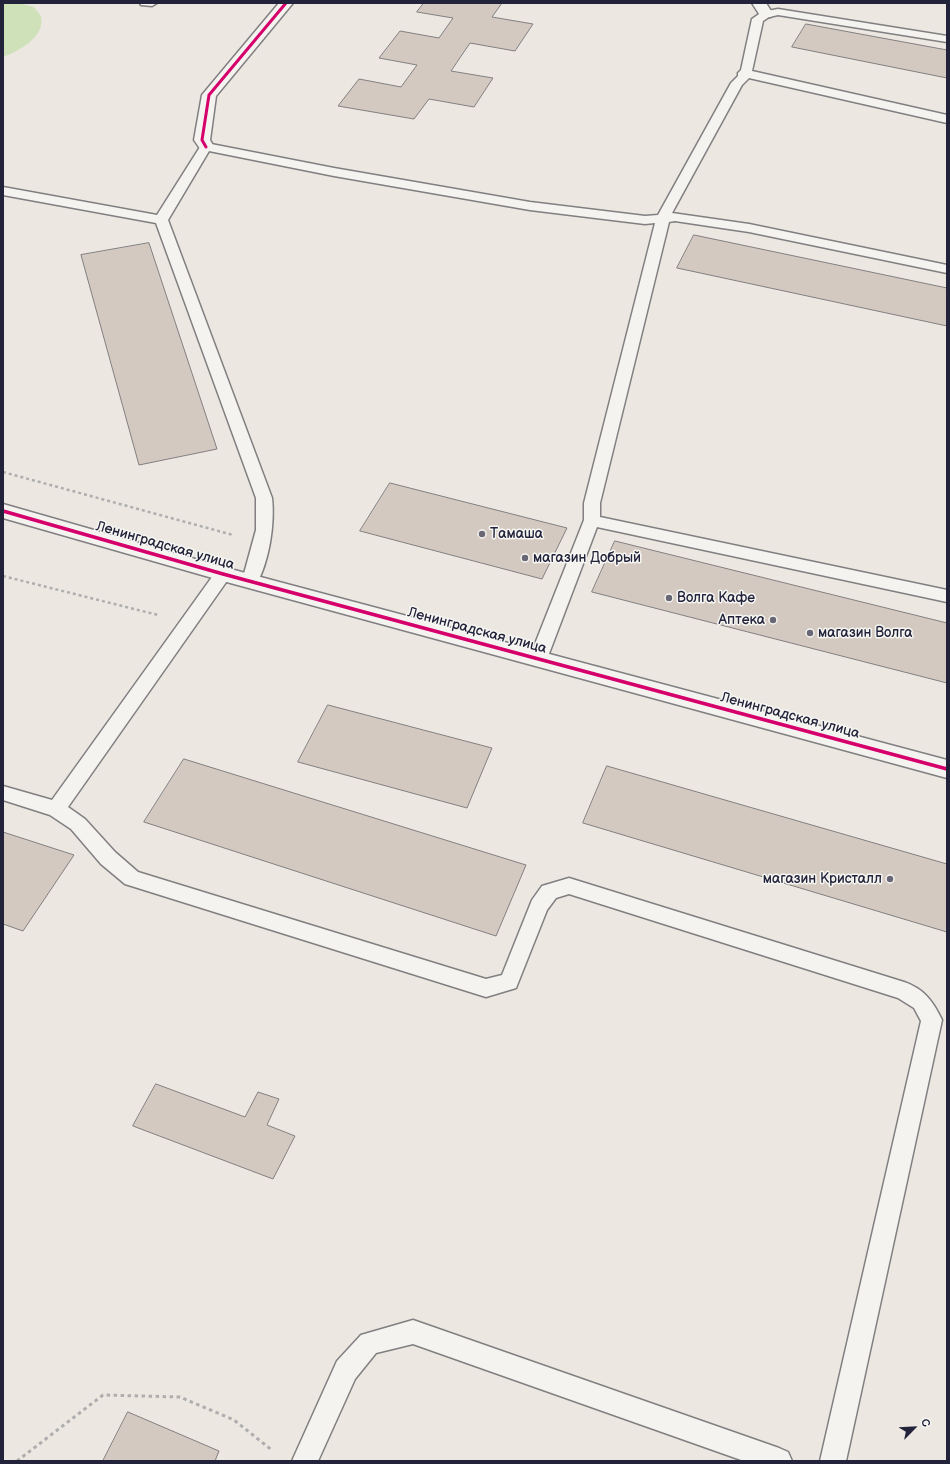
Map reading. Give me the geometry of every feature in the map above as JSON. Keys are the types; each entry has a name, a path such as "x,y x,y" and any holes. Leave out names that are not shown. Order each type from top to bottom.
{"street":[{"path":"206,147 202,140 209,95 286,3"},
{"name":"Ленинградская улица","path":"3,511 223,574 947,769"}],"lane":[{"path":"145,3 152,3"},
{"path":"538,659 592,520 592,503 663,218 737,83 743,78 747,70 758,19 762,9 947,39"},
{"path":"744,74 947,119"},
{"path":"161,220 206,147 334,172 530,206 645,220 675,218 748,228 947,269"},
{"path":"3,191 161,220"},
{"path":"161,220 264,498 266,514 262,543 250,581"},
{"path":"592,520 607,525 947,596"},
{"path":"56,808 223,574"},
{"path":"3,793 56,808 78,824 108,858 132,878 486,988 509,982 539,906 550,892 569,886 904,991 921,1002 932,1020 833,1461"},
{"path":"305,1461 346,1370 369,1343 413,1332 779,1461"}],"path":[{"path":"3,472 262,543"},
{"path":"3,576 189,623"},
{"path":"17,1461 103,1395 180,1397 234,1420 275,1452"}],"green space":[{"path":"3,3 19,3 34,7 41,17 41,25 35,37 29,43 3,57"}],"building":[{"path":"424,3 502,3 492,17 533,24 515,51 470,43 451,71 493,78 474,107 429,99 414,119 338,106 359,79 401,87 417,65 379,58 400,31 439,38 453,18 417,12"},
{"path":"806,24 947,50 947,78 792,47"},
{"path":"694,235 947,288 947,326 677,268"},
{"path":"149,243 217,449 139,465 81,255"},
{"path":"390,483 567,528 542,579 360,531"},
{"path":"615,541 947,623 947,683 592,592"},
{"path":"328,705 492,748 467,808 298,762"},
{"path":"184,759 526,865 496,936 144,822"},
{"path":"607,766 947,864 947,932 583,823"},
{"path":"3,832 74,855 23,931 3,924"},
{"path":"156,1084 245,1117 258,1092 279,1099 267,1125 295,1136 273,1179 133,1126"},
{"path":"128,1412 219,1451 215,1461 103,1461"}],"cycle path":[{"path":"206,147 202,140 209,95 286,3"},
{"path":"3,511 223,574 947,769"}],"place":[{"name":"Тамаша","path":"482,534"},
{"name":"магазин Добрый","path":"525,558"},
{"name":"Волга Кафе","path":"669,598"},
{"name":"Аптека","path":"773,620"},
{"name":"магазин Волга","path":"810,633"},
{"name":"магазин Кристалл","path":"890,879"}]}
